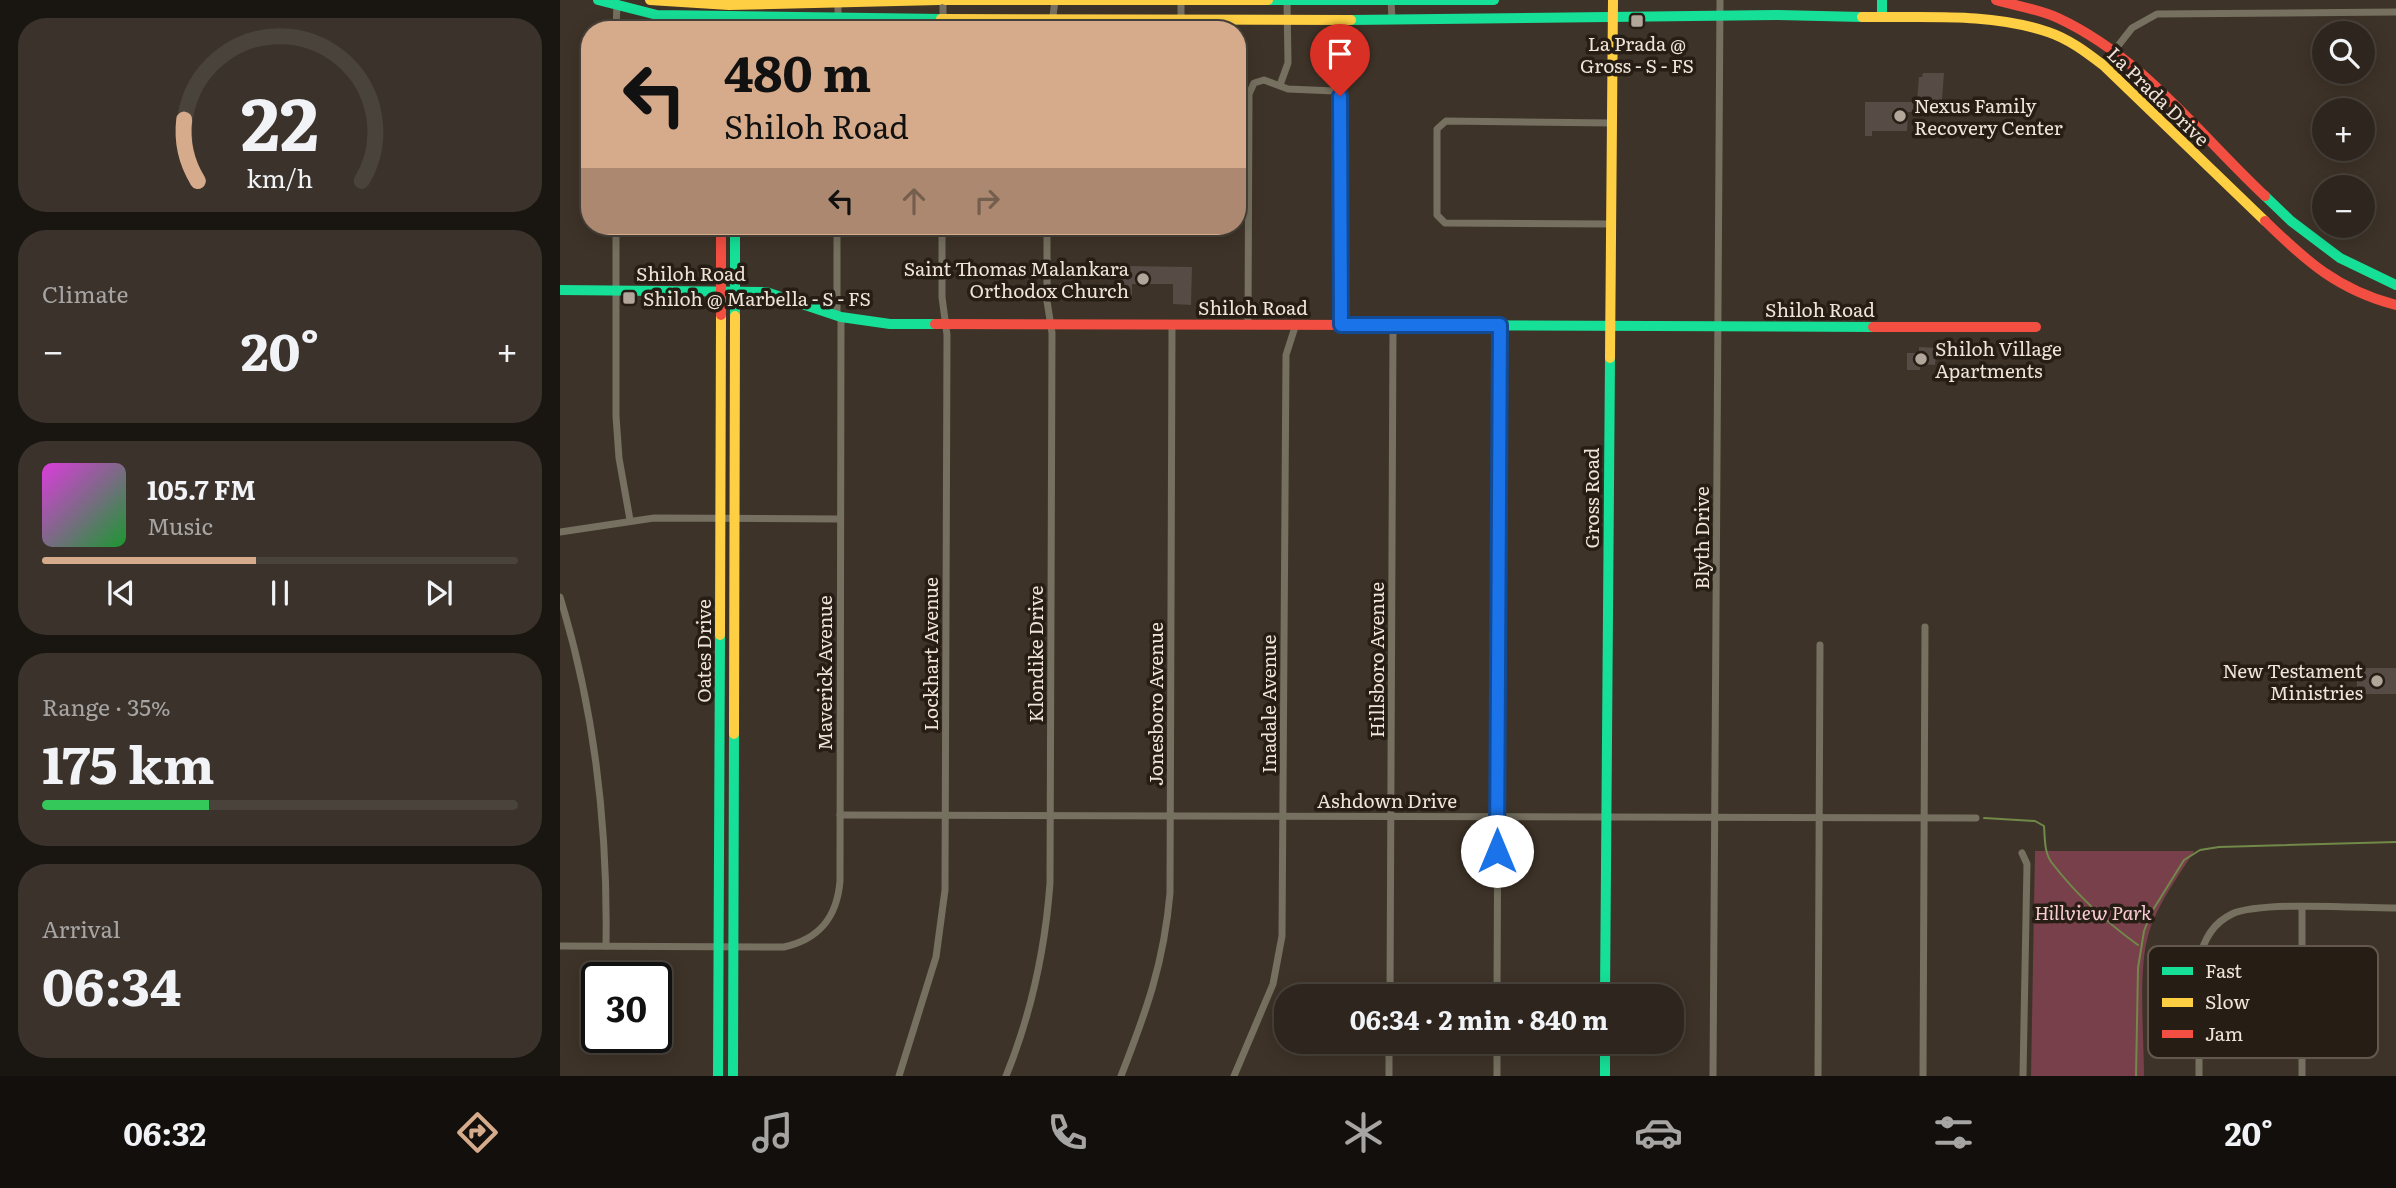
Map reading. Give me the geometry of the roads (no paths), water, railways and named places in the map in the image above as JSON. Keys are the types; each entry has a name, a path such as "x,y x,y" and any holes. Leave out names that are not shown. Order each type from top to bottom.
{"main road":[{"name":"La Prada Drive","path":"598,0 670,16 707,21"},
{"path":"650,0 722,3 942,0 1493,0"},
{"name":"Gross Road","path":"1605,984 1613,0"},
{"path":"1882,0 1882,16"},
{"name":"La Prada Drive","path":"1998,0 2062,19 2114,49 2307,238 2360,271 2396,285"},
{"path":"1996,19 1998,0"},
{"path":"722,3 722,21"},
{"path":"736,3 736,21"},
{"name":"La Prada Drive","path":"1168,21 1720,15 1996,19 2049,32 2078,46 2122,80 2286,244 2325,276 2366,296 2396,305"},
{"name":"La Prada Drive","path":"998,21 1054,18 1093,21"},
{"path":"2255,214 2269,201"},
{"name":"Oates Drive","path":"721,235 727,517 726,946 733,1075"},
{"name":"Oates Drive","path":"727,517 735,235"},
{"name":"Shiloh Road","path":"560,290 766,292 839,316 874,324 2036,327"},
{"name":"Oates Drive","path":"718,1075 726,946"},
{"path":"1605,1054 1605,1076"},
{"path":"718,1075 733,1075"}],"street":[{"path":"942,0 943,21"},
{"path":"1480,0 1481,19"},
{"path":"1493,0 1493,19"},
{"name":"Blyth Drive","path":"1713,1076 1720,0"},
{"path":"838,1 838,21"},
{"path":"1053,21 1055,1"},
{"path":"1074,1 1074,20"},
{"path":"1181,1 1181,19"},
{"path":"1280,85 1289,63 1287,1"},
{"path":"1391,1 1392,20"},
{"path":"616,21 617,3"},
{"path":"2103,65 2139,22 2157,14 2396,12"},
{"path":"1248,324 1249,94 1254,83 1259,80 1297,90 1335,91 1342,103 1341,325"},
{"path":"1611,225 1445,223 1437,215 1437,129 1446,121 1612,123"},
{"path":"616,235 616,416 619,458 631,520"},
{"name":"Maverick Avenue","path":"560,946 784,947 799,944 829,922 838,896 840,815 837,235"},
{"name":"Lockhart Avenue","path":"899,1076 940,938 945,890 946,324 942,298 942,235"},
{"name":"Klondike Drive","path":"1006,1076 1029,1015 1042,961 1050,883 1051,324 1047,300 1047,235"},
{"name":"Jonesboro Avenue","path":"1121,1076 1148,1008 1166,934 1170,815 1172,324"},
{"name":"Inadale Avenue","path":"1234,1076 1273,984 1282,936 1286,355 1296,324"},
{"name":"Hillsboro Avenue","path":"1390,984 1393,325"},
{"path":"1497,984 1500,325"},
{"path":"560,532 631,520 727,517 840,519"},
{"path":"560,597 572,636 595,748 604,820 606,946"},
{"path":"1923,1076 1925,627"},
{"path":"1818,1076 1821,645"},
{"name":"Ashdown Drive","path":"840,815 1976,818"},
{"path":"2022,853 2027,864 2023,1076"},
{"path":"2302,908 2302,946"},
{"path":"2202,946 2208,934 2231,914 2245,910 2396,908"},
{"path":"1389,1054 1389,1076"},
{"path":"1497,1054 1497,1076"},
{"path":"2199,1058 2199,1076"},
{"path":"2302,1058 2302,1076"}],"waterway":[{"path":"1984,818 2035,821 2044,826 2046,850 2052,863 2092,907 2138,945"},
{"path":"2136,1076 2138,968 2144,931 2151,913 2184,860 2200,850 2219,847 2396,842"}],"place":[{"name":"La Prada @ Gross - S - FS","path":"1637,21"},
{"name":"Nexus Family Recovery Center","path":"1900,116"},
{"name":"Saint Thomas Malankara Orthodox Church","path":"1143,279"},
{"name":"Shiloh @ Marbella - S - FS","path":"629,298"},
{"name":"Shiloh Village Apartments","path":"1921,359"},
{"name":"New Testament Ministries","path":"2377,681"}],"park label":[{"name":"Hillview Park","path":"2093,912"}]}
